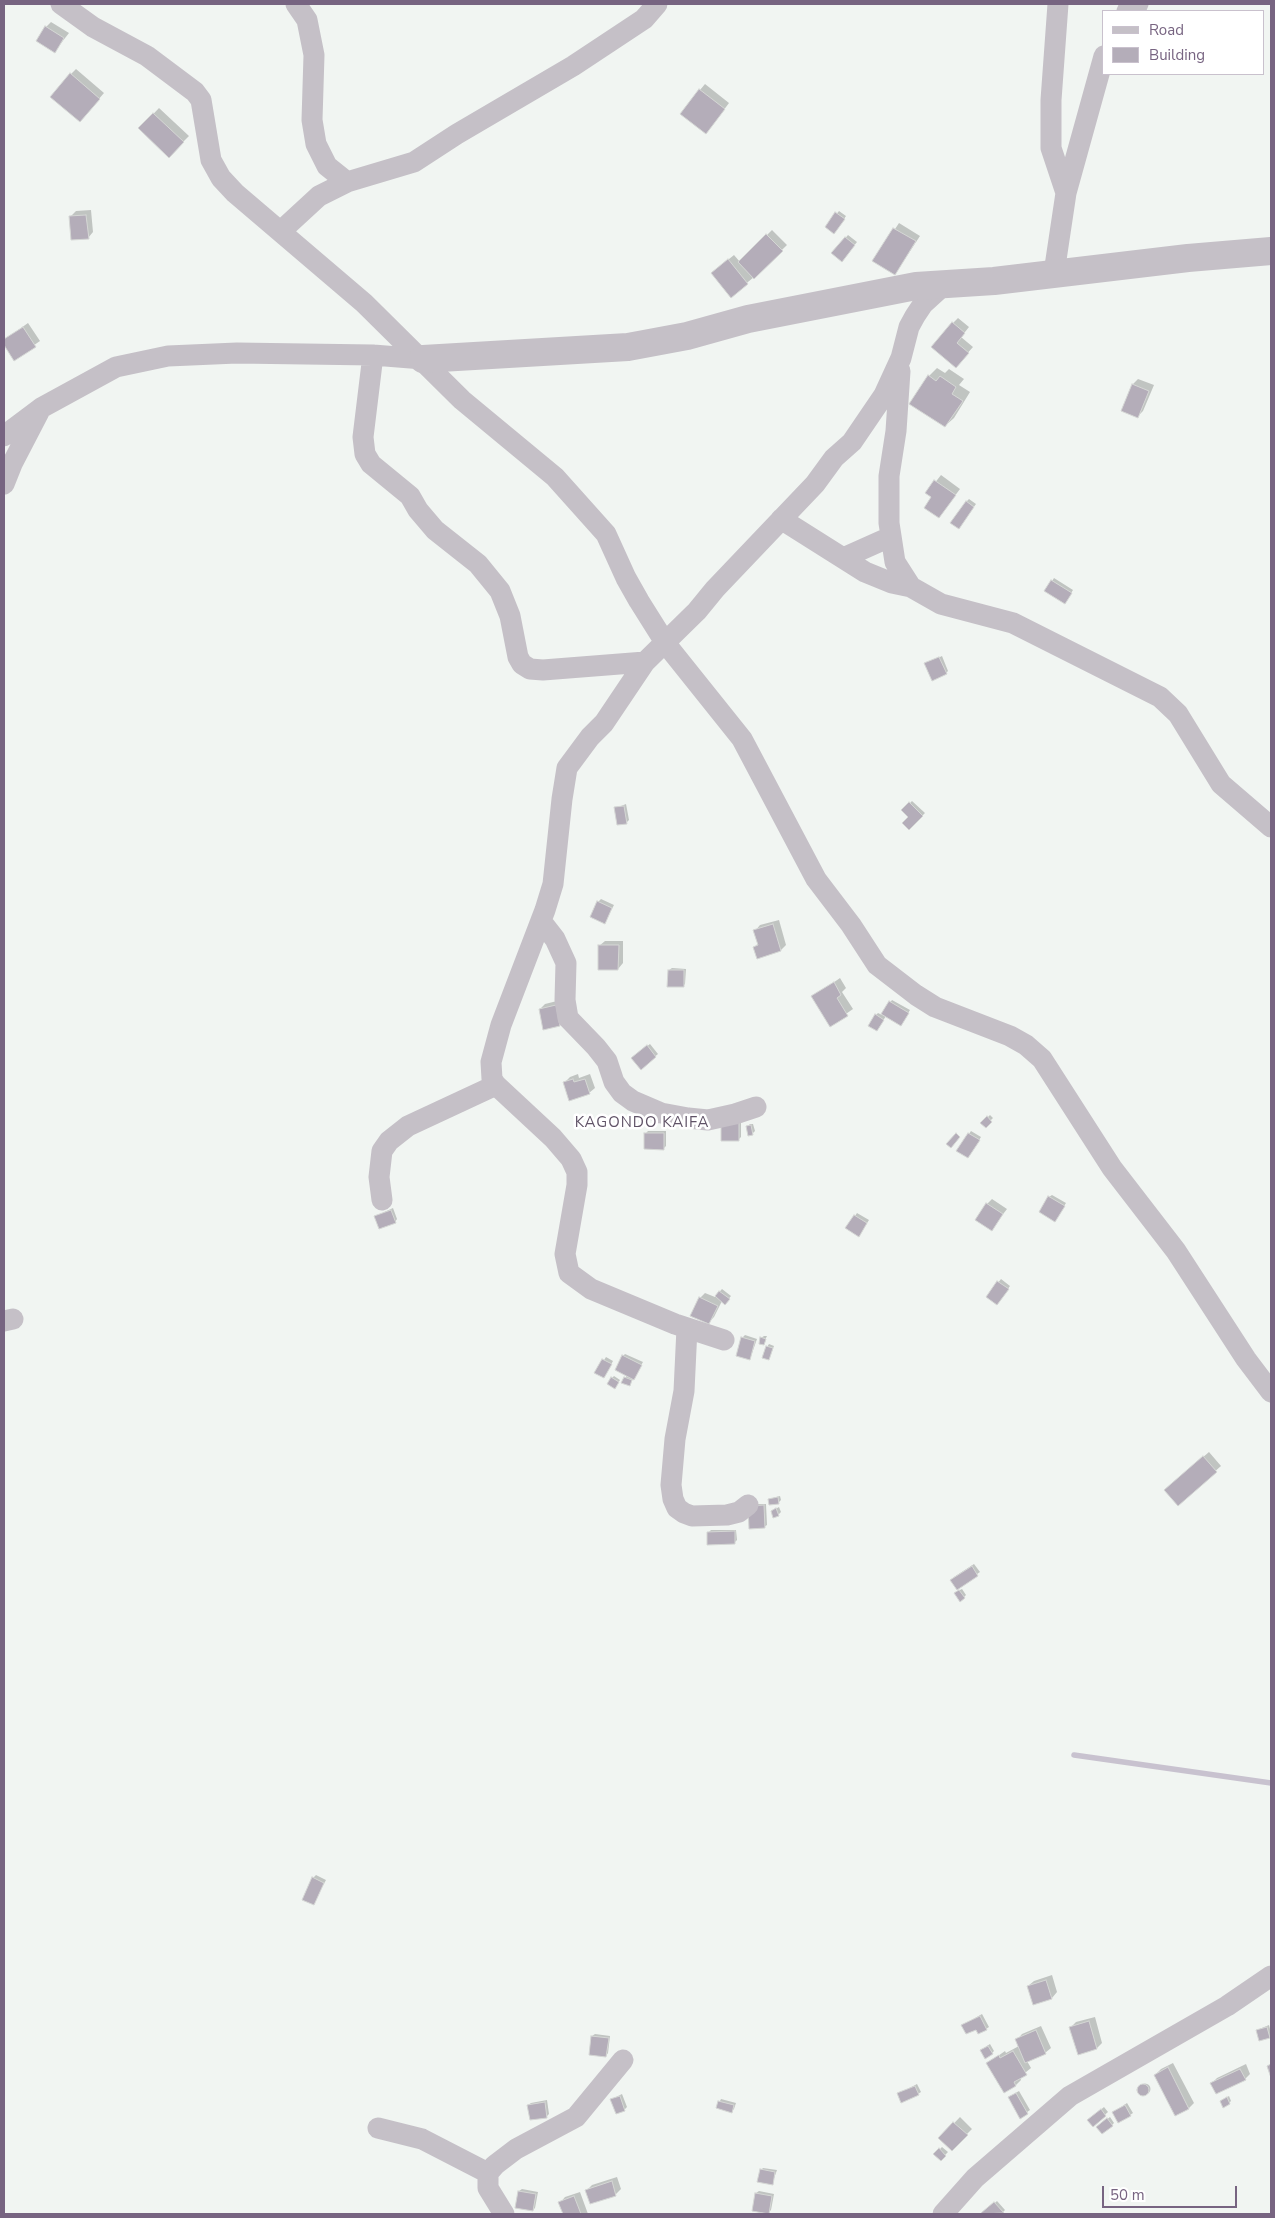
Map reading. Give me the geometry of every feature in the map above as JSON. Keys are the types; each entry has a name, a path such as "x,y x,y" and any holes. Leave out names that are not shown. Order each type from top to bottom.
{"street":[{"path":"296,4 307,20 314,55 312,120 316,144 328,166 347,182"},
{"path":"281,230 319,196 347,182 414,162 457,134 573,66 644,19 657,4"},
{"path":"1058,4 1051,100 1051,148 1066,193"},
{"path":"73,8 93,27 146,56 195,92 201,100 211,160 221,178 235,193 281,230 364,303 423,359 462,400 555,477 606,534 626,578 666,644 742,739 816,879 851,925 877,965 890,977 929,1003 1010,1036 1026,1045 1042,1059 1112,1168 1176,1251 1246,1359 1271,1392"},
{"path":"1054,273 1066,193 1102,63"},
{"path":"4,436 41,408 116,367 168,356 237,353 373,355 423,359 628,347 687,336 748,319 916,286 994,281 1271,251"},
{"path":"724,1340 688,1328 591,1289 569,1273 565,1254 577,1185 577,1172 571,1159 553,1138 496,1085 492,1079 490,1062 553,884 567,768 590,737 604,723 645,662 666,644 814,484 834,458 852,442 884,394 901,358 915,316 923,304 945,284"},
{"path":"373,355 363,437 365,454 371,464 410,496 418,510 435,530 478,564 500,591 510,616 518,657 522,664 530,669 543,670 645,662"},
{"path":"901,358 896,431 888,500 890,537 895,562 911,587"},
{"path":"4,484 12,464 41,408"},
{"path":"781,520 874,575 892,583 911,587 941,604 1013,623 1160,697 1178,714 1221,784 1271,828"},
{"path":"843,558 890,537"},
{"path":"541,921 555,939 566,964 564,1000 568,1018 596,1046 607,1061 614,1082 622,1093 633,1101 660,1113 708,1120 735,1114 756,1106"},
{"path":"382,1200 379,1176 382,1151 389,1141 408,1126 496,1085"},
{"path":"688,1328 684,1391 675,1439 671,1485 673,1499 677,1508 692,1516 727,1515 739,1512 748,1505"},
{"path":"943,2214 975,2178 1070,2096 1227,2006 1271,1976"},
{"path":"504,2214 488,2188 488,2173 495,2164 516,2149 576,2117 623,2060"},
{"path":"378,2128 422,2140 488,2173"}],"building":[{"path":"45,26 64,38 55,53 36,41"},
{"path":"70,73 100,99 80,122 50,97"},
{"path":"699,89 725,109 706,134 680,114"},
{"path":"153,113 184,142 169,158 138,128"},
{"path":"835,212 845,219 834,234 825,227"},
{"path":"86,215 89,239 71,240 69,216"},
{"path":"893,228 916,241 895,275 872,261"},
{"path":"766,234 783,251 754,279 738,262"},
{"path":"845,237 855,245 842,262 831,253"},
{"path":"728,259 748,284 731,298 711,273"},
{"path":"952,322 965,333 957,343 969,353 956,368 931,347"},
{"path":"23,327 36,347 14,361 4,345 4,339"},
{"path":"928,375 936,381 940,376 956,387 952,394 963,401 945,427 909,404"},
{"path":"1132,384 1149,391 1138,418 1121,411"},
{"path":"934,480 956,495 939,518 924,508 931,497 925,493"},
{"path":"966,501 974,507 959,529 950,523"},
{"path":"1051,580 1072,593 1065,604 1044,591"},
{"path":"939,657 947,674 932,681 924,663"},
{"path":"909,802 923,816 909,830 902,823 908,817 901,810"},
{"path":"624,806 627,824 617,825 614,807"},
{"path":"597,901 612,908 605,924 590,917"},
{"path":"773,924 781,951 757,959 753,947 758,945 753,930"},
{"path":"598,945 619,945 618,970 598,970"},
{"path":"668,970 684,970 684,987 667,987"},
{"path":"834,982 841,995 837,998 848,1016 830,1027 811,996"},
{"path":"889,1001 909,1013 901,1026 881,1014"},
{"path":"556,1005 560,1026 543,1030 539,1009"},
{"path":"875,1014 884,1020 877,1031 868,1026"},
{"path":"647,1045 656,1057 641,1070 631,1058"},
{"path":"573,1079 574,1082 585,1079 590,1094 569,1101 563,1082"},
{"path":"987,1116 992,1122 986,1128 980,1123"},
{"path":"721,1121 739,1121 739,1141 721,1141"},
{"path":"751,1125 753,1135 748,1136 746,1126"},
{"path":"644,1133 664,1133 664,1150 644,1149"},
{"path":"956,1133 960,1137 951,1148 946,1144"},
{"path":"968,1133 980,1140 968,1158 956,1151"},
{"path":"1048,1196 1065,1206 1055,1222 1039,1212"},
{"path":"986,1203 1003,1214 992,1231 975,1220"},
{"path":"391,1210 396,1223 379,1229 374,1216"},
{"path":"854,1215 867,1223 859,1237 845,1228"},
{"path":"997,1281 1009,1289 997,1305 986,1297"},
{"path":"719,1291 730,1299 725,1305 715,1296"},
{"path":"699,1297 718,1306 709,1324 690,1316"},
{"path":"741,1337 755,1341 750,1360 736,1356"},
{"path":"760,1337 766,1339 764,1345 759,1344"},
{"path":"766,1346 773,1348 769,1360 762,1358"},
{"path":"622,1355 642,1365 634,1380 615,1370"},
{"path":"602,1359 612,1364 604,1378 594,1373"},
{"path":"611,1377 619,1382 615,1389 607,1384"},
{"path":"624,1377 632,1380 630,1386 621,1383"},
{"path":"1203,1456 1217,1472 1178,1506 1164,1490"},
{"path":"778,1497 779,1504 769,1505 768,1499"},
{"path":"764,1505 765,1528 749,1529 748,1506"},
{"path":"776,1508 779,1516 773,1518 771,1511"},
{"path":"735,1531 735,1544 707,1545 707,1532"},
{"path":"972,1566 978,1576 957,1590 950,1580"},
{"path":"959,1590 965,1598 960,1602 954,1593"},
{"path":"312,1877 324,1883 314,1905 302,1900"},
{"path":"1046,1980 1052,1999 1033,2005 1027,1986"},
{"path":"980,2016 987,2030 978,2034 976,2030 966,2034 961,2025"},
{"path":"1089,2021 1097,2049 1078,2055 1069,2027"},
{"path":"1267,2027 1270,2038 1259,2041 1256,2030"},
{"path":"1036,2030 1046,2054 1025,2063 1015,2039"},
{"path":"591,2036 609,2038 606,2057 589,2055"},
{"path":"988,2046 993,2054 985,2059 980,2050"},
{"path":"1013,2051 1027,2075 1014,2082 1016,2086 1004,2093 986,2063 999,2055 1000,2058"},
{"path":"1271,2064 1271,2078 1267,2066"},
{"path":"1168,2067 1189,2109 1175,2116 1154,2075"},
{"path":"1240,2069 1246,2080 1216,2094 1210,2083"},
{"path":"1141,2084 1145,2084 1149,2090 1145,2096 1141,2096 1137,2092 1137,2088"},
{"path":"915,2086 919,2095 901,2103 897,2093"},
{"path":"1016,2093 1028,2114 1020,2119 1008,2097"},
{"path":"620,2096 625,2111 616,2114 610,2099"},
{"path":"1227,2097 1230,2104 1223,2108 1220,2101"},
{"path":"718,2101 734,2105 732,2113 716,2108"},
{"path":"545,2102 547,2118 530,2120 527,2105"},
{"path":"1125,2105 1131,2116 1118,2123 1112,2112"},
{"path":"1101,2109 1106,2116 1093,2127 1087,2120"},
{"path":"1107,2118 1113,2126 1102,2134 1096,2127"},
{"path":"953,2122 968,2135 952,2151 938,2138"},
{"path":"939,2148 946,2156 941,2161 933,2154"},
{"path":"760,2169 775,2172 773,2185 757,2182"},
{"path":"612,2181 616,2196 590,2204 585,2190"},
{"path":"518,2191 536,2194 533,2211 515,2208"},
{"path":"755,2193 772,2196 769,2214 752,2211"},
{"path":"574,2196 581,2214 563,2214 558,2202"},
{"path":"994,2202 1004,2213 981,2213"}],"waterway":[{"path":"1074,1755 1271,1783"}],"district":[{"name":"KAGONDO KAIFA","path":"642,1123"}]}
